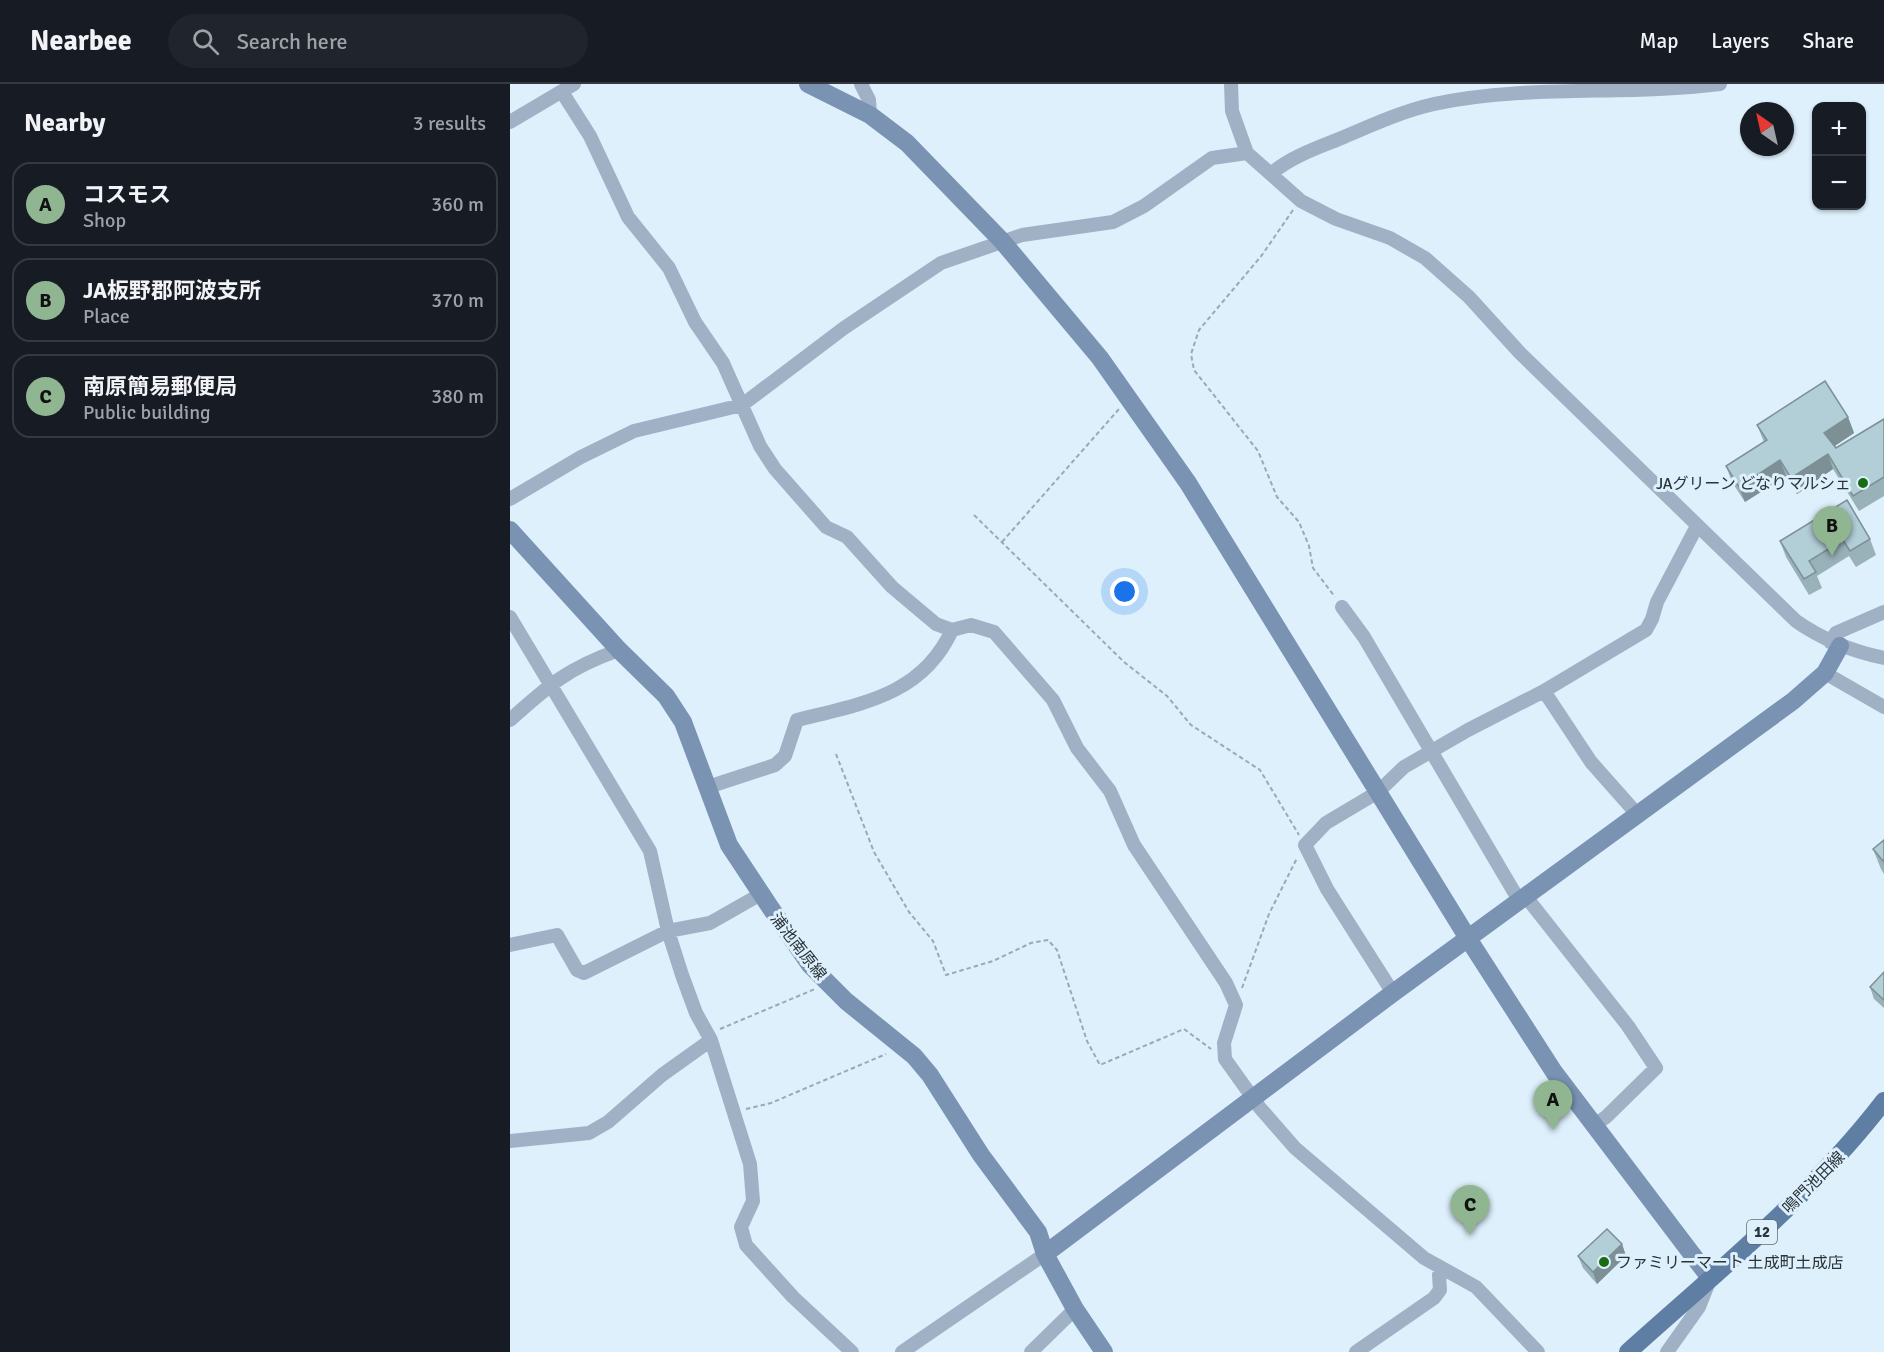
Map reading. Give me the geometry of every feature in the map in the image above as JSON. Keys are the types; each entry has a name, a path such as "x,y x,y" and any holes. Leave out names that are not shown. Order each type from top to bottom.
{"main road":[{"name":"鳴門池田線","path":"1628,1352 1812,1185 1851,1144 1884,1101"}],"street":[{"path":"510,122 574,84"},
{"path":"808,84 870,116 907,143 1002,241 1054,300 1129,398 1188,483 1468,940 1554,1072 1710,1278 1699,1307 1667,1352"},
{"path":"861,84 869,100 870,116"},
{"path":"1231,84 1232,111 1247,153 1301,201 1336,219 1390,238 1425,258 1469,297 1520,353 1796,621 1835,644 1884,658"},
{"path":"1272,173 1281,166 1326,144 1401,113 1433,104 1476,97 1720,84"},
{"path":"562,92 590,136 628,217 669,268 695,322 723,363 760,446 808,509 826,527 847,537 892,587 936,624 952,630 971,625 994,632 1053,700 1077,748 1110,791 1134,844 1226,983 1236,1005 1224,1043 1225,1059 1253,1098 1302,1155 1424,1258 1476,1287 1539,1352"},
{"path":"510,499 581,457 634,431 742,405 844,328 941,263 1022,235 1113,222 1144,206 1212,158 1247,153"},
{"path":"1393,993 1327,889 1305,845 1326,823 1378,792 1404,767 1544,691 1646,630 1652,619 1656,602 1697,526"},
{"name":"浦池南原線","path":"510,530 619,650 666,696 683,722 729,845 761,894 810,965 930,1075 981,1155 1038,1232 1045,1254 1074,1309 1104,1352"},
{"path":"1342,607 1364,637 1430,752 1523,900 1628,1026 1656,1068 1606,1117 1593,1126"},
{"path":"903,1352 1045,1254 1393,993 1793,701 1825,674 1835,644 1836,633 1884,612"},
{"path":"510,617 650,851 668,931 696,1013 711,1040 736,1111 750,1164 753,1201 741,1227 746,1245 793,1297 851,1352"},
{"path":"708,787 776,765 785,756 797,720 901,690 922,674 946,643 952,630"},
{"path":"510,720 551,683 583,663 619,650"},
{"path":"1825,674 1884,707"},
{"path":"1544,691 1591,762 1637,814"},
{"path":"510,945 557,935 577,970 584,973 668,931 710,923 761,894"},
{"path":"510,1141 589,1133 608,1122 662,1075 711,1040"},
{"path":"1356,1352 1434,1298 1440,1290 1439,1275 1442,1268"},
{"path":"1031,1352 1074,1309"}],"path":[{"path":"1301,201 1262,255 1198,330 1191,354 1194,370 1258,451 1277,498 1299,522 1309,546 1313,568 1342,607"},
{"path":"1002,542 1129,398"},
{"path":"974,515 1125,662 1167,696 1191,725 1260,770 1305,845 1269,915 1236,1005"},
{"path":"836,754 873,852 909,912 933,941 946,975 993,961 1031,944 1048,940 1057,950 1088,1041 1100,1065 1184,1029 1225,1059"},
{"path":"711,1040 719,1029 829,984"},
{"path":"736,1111 771,1103 902,1047"}],"building":[{"path":"1825,381 1848,417 1824,433 1836,448 1884,419 1884,477 1853,496 1828,454 1791,478 1780,460 1739,487 1726,466 1767,440 1757,425"},
{"path":"1847,500 1870,539 1850,551 1843,540 1809,561 1816,572 1804,579 1780,541"},
{"path":"1884,840 1884,862 1873,849"},
{"path":"1884,972 1884,1000 1870,987"},
{"path":"1607,1229 1622,1244 1593,1272 1578,1256"}],"place":[{"name":"JAグリーン どなりマルシェ","path":"1863,483"},
{"name":"JA板野郡阿波支所","path":"1832,556"},
{"name":"コスモス","path":"1553,1130"},
{"name":"南原簡易郵便局","path":"1470,1235"},
{"name":"ファミリーマート 土成町土成店","path":"1604,1262"}]}
